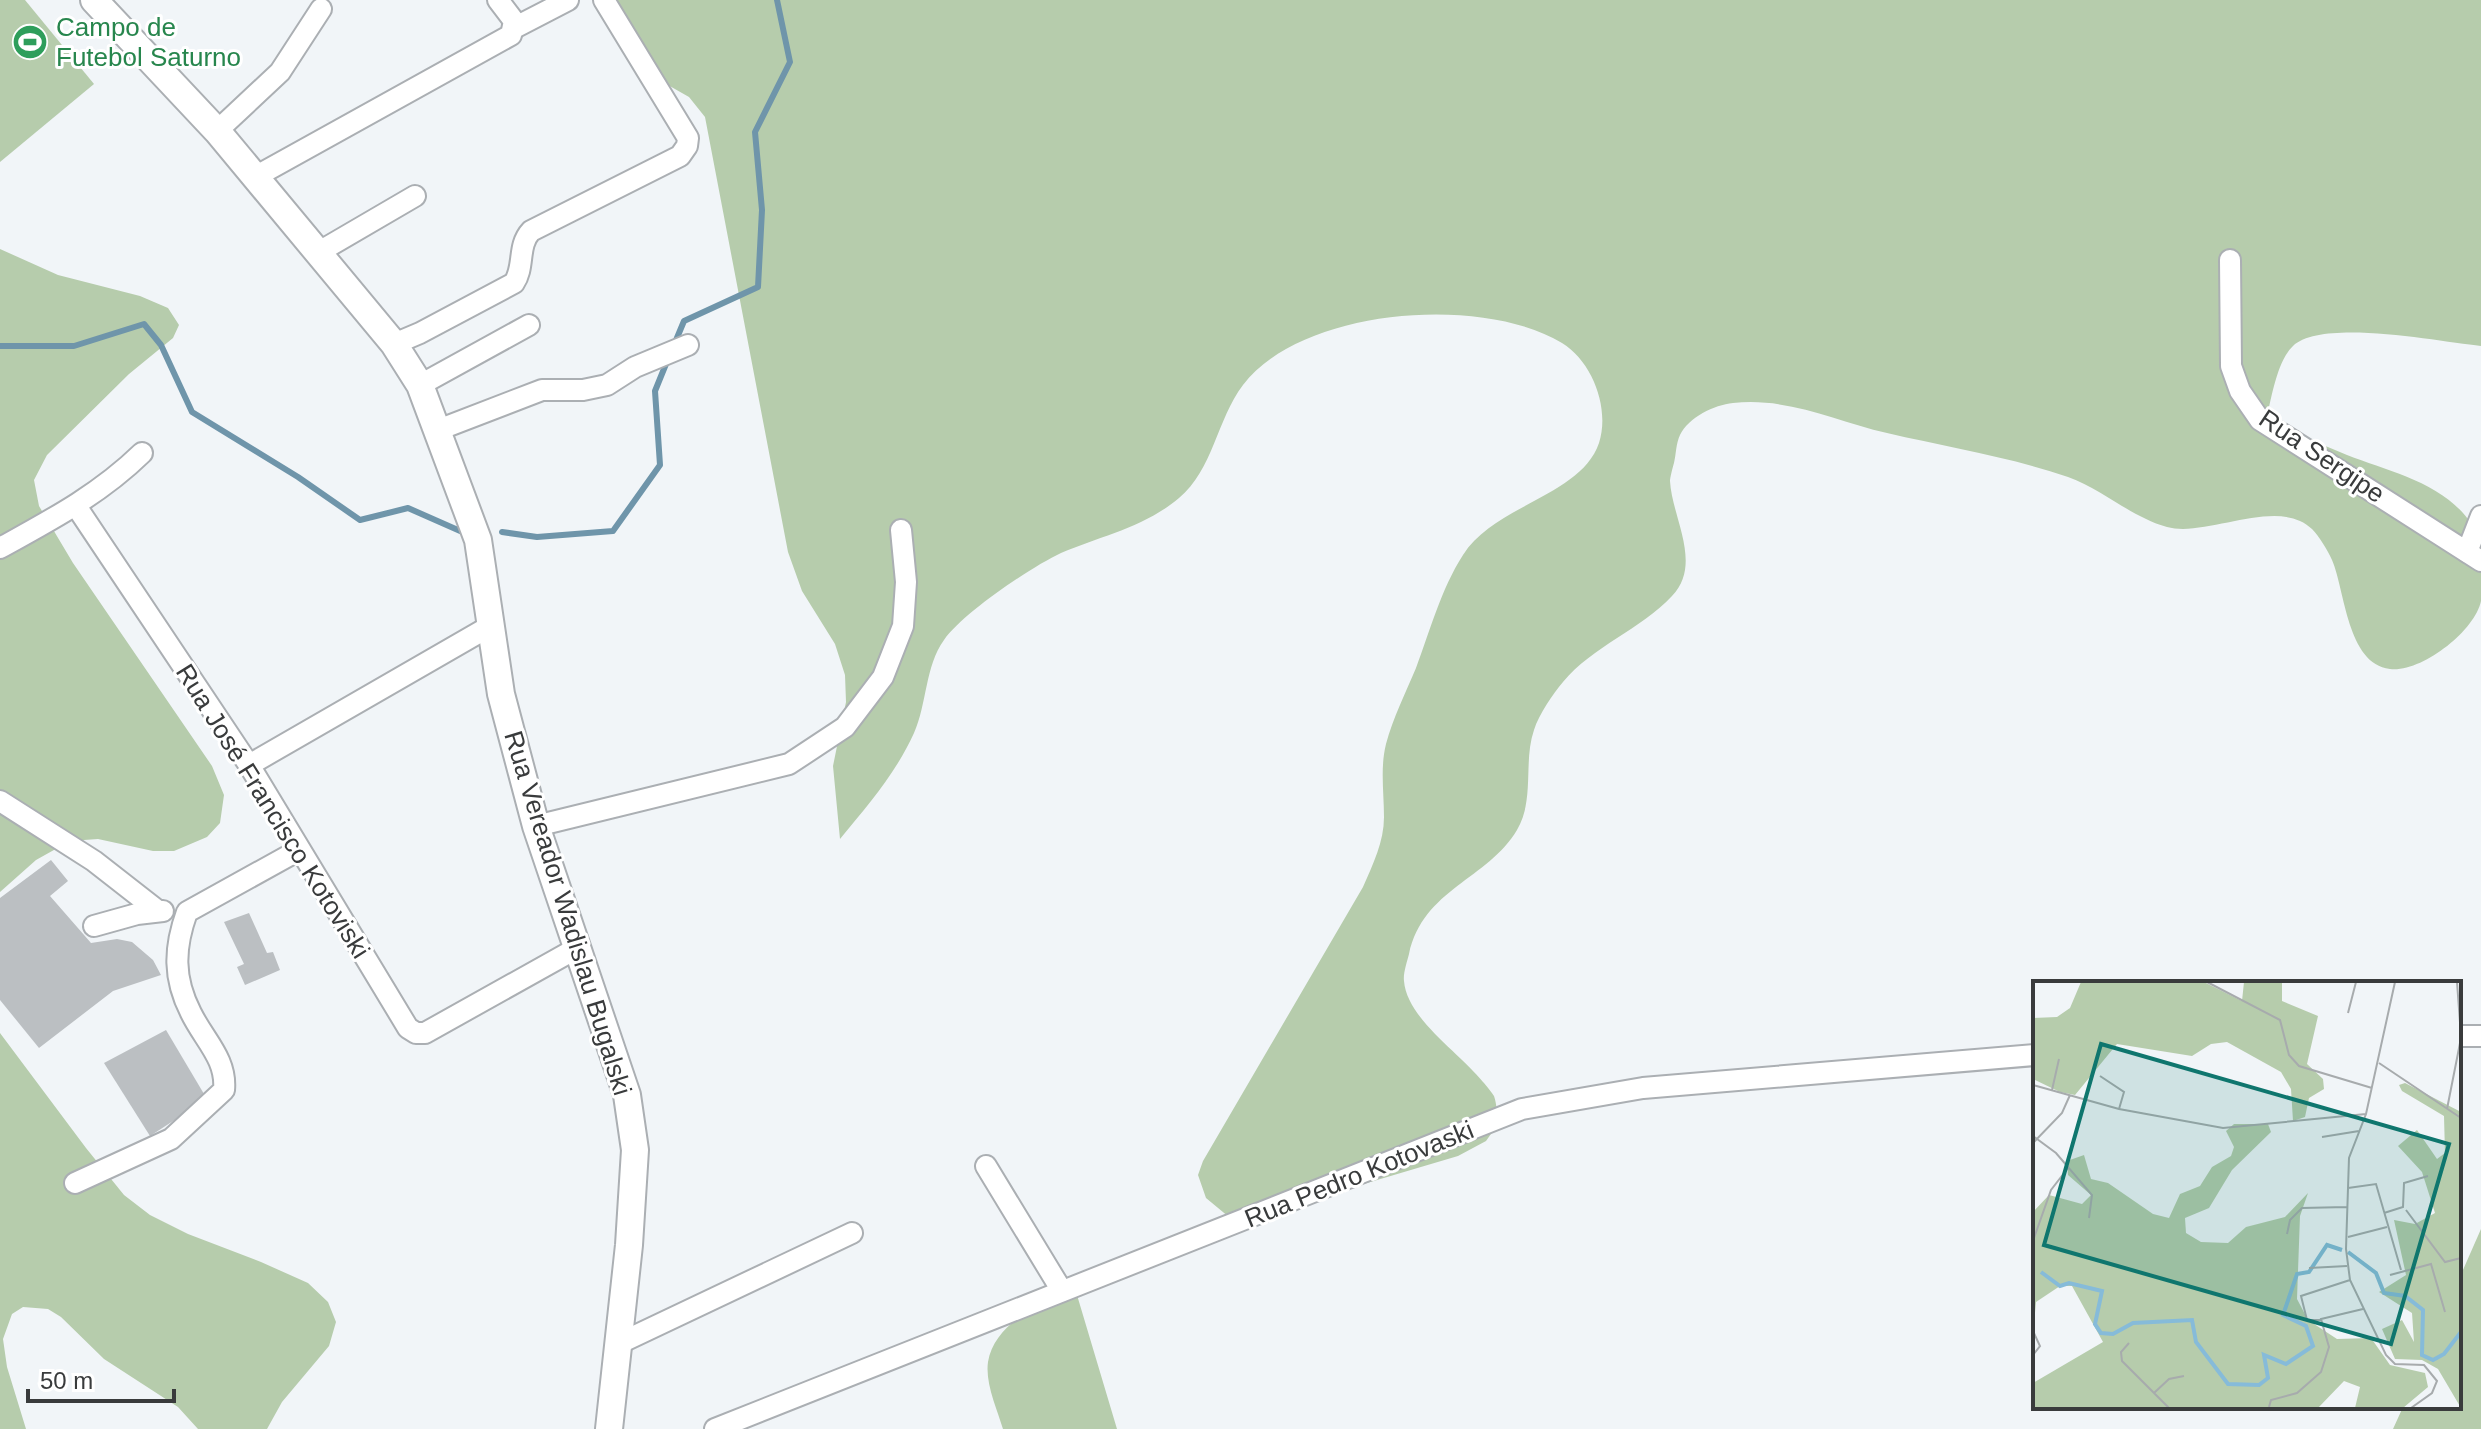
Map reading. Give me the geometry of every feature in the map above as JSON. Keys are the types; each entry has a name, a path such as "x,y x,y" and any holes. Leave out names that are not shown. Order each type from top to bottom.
{"main road":[{"name":"Rua Vereador Wadislau Bugalski","path":"94,0 217,131 394,344 420,385 478,540 501,694 536,826 627,1095 635,1150 620,1343 609,1429"}],"street":[{"path":"255,177 511,35 514,21 498,0"},
{"path":"514,28 568,0"},
{"path":"394,344 514,283 518,277 524,239 531,231 680,156 687,146 688,138 604,0"},
{"path":"217,131 280,72 321,9"},
{"path":"319,252 415,196"},
{"name":"Rua Sergipe","path":"2230,260 2231,366 2240,391 2260,420 2474,557"},
{"path":"420,385 529,325"},
{"path":"438,430 542,390 583,390 607,385 635,367 688,345"},
{"path":"0,548 76,506 118,477 142,453"},
{"name":"Rua José Francisco Kotoviski","path":"76,506 249,765 408,1028 416,1033 425,1033 579,947"},
{"path":"2474,557 2481,516"},
{"path":"536,826 789,764 845,727 883,677 903,626 906,582 901,530"},
{"path":"249,765 492,625"},
{"path":"0,801 94,861 158,911"},
{"path":"94,926 116,918 158,911 187,912 299,850"},
{"path":"75,1183 171,1139 224,1090 226,1074 191,1013 177,979 176,949 187,912"},
{"name":"Rua Pedro Kotovaski","path":"715,1429 1522,1109 1643,1088 2033,1055"},
{"path":"986,1166 1062,1291"},
{"path":"620,1343 852,1233"}],"green space":[{"name":"Campo de Futebol Saturno","path":"0,0 25,0 94,84 0,162"},
{"path":"599,0 2481,0 2481,346 2382,334 2329,334 2308,338 2287,353 2275,381 2266,421 2426,485 2444,496 2472,525 2481,545 2481,601 2469,625 2445,648 2416,664 2390,669 2376,664 2356,640 2330,556 2315,532 2298,520 2281,516 2262,517 2183,529 2167,527 2141,517 2081,482 2024,464 1773,403 1733,403 1710,409 1689,423 1680,435 1670,477 1686,555 1681,583 1659,608 1588,658 1555,692 1534,730 1526,806 1517,830 1505,847 1428,914 1416,932 1409,954 1404,981 1414,1009 1492,1093 1498,1124 1486,1141 1458,1156 1235,1222 1206,1198 1198,1175 1203,1161 1363,887 1384,826 1386,744 1455,568 1477,538 1495,524 1575,476 1589,461 1599,443 1602,416 1590,374 1573,351 1528,328 1487,318 1441,314 1394,317 1348,325 1306,339 1270,359 1234,398 1200,473 1179,498 1137,524 1048,560 998,592 953,629 933,661 918,722 907,748 881,788 840,839 833,766 846,702 845,675 835,644 802,591 788,552 705,117 689,97 638,68"},
{"path":"0,249 58,275 140,296 168,308 179,325 173,338 129,374 47,455 34,480 39,506 73,563 212,766 224,795 220,823 207,837 174,851 153,851 98,839 70,841 36,860 0,892"},
{"path":"0,1033 124,1195 150,1215 188,1234 308,1283 328,1302 336,1322 329,1346 282,1402 267,1429 198,1429 178,1407 104,1359 61,1317 48,1309 23,1307 12,1314 3,1339 7,1367 26,1429 0,1429"},
{"path":"2481,1229 2481,1429 2393,1429 2402,1409 2461,1409 2461,1274"},
{"path":"1074,1285 1117,1429 1003,1429 988,1379 992,1348 1022,1315"}],"building":[{"path":"51,860 68,881 50,896 91,943 117,939 132,942 153,960 161,975 113,991 39,1048 0,1000 0,898"},
{"path":"249,913 267,953 273,952 280,970 245,985 237,967 244,964 224,922"},
{"path":"166,1030 207,1099 150,1136 104,1063"}],"waterway":[{"path":"674,345 684,321 758,287 762,210 755,132 790,62 777,0"},
{"path":"0,346 74,346 144,324 161,345 192,412 298,477 360,520 408,508 467,534"},
{"path":"502,532 537,537 613,531 660,465 655,391 668,359"}],"place":[{"name":"Campo de Futebol Saturno","path":"30,42"}]}
